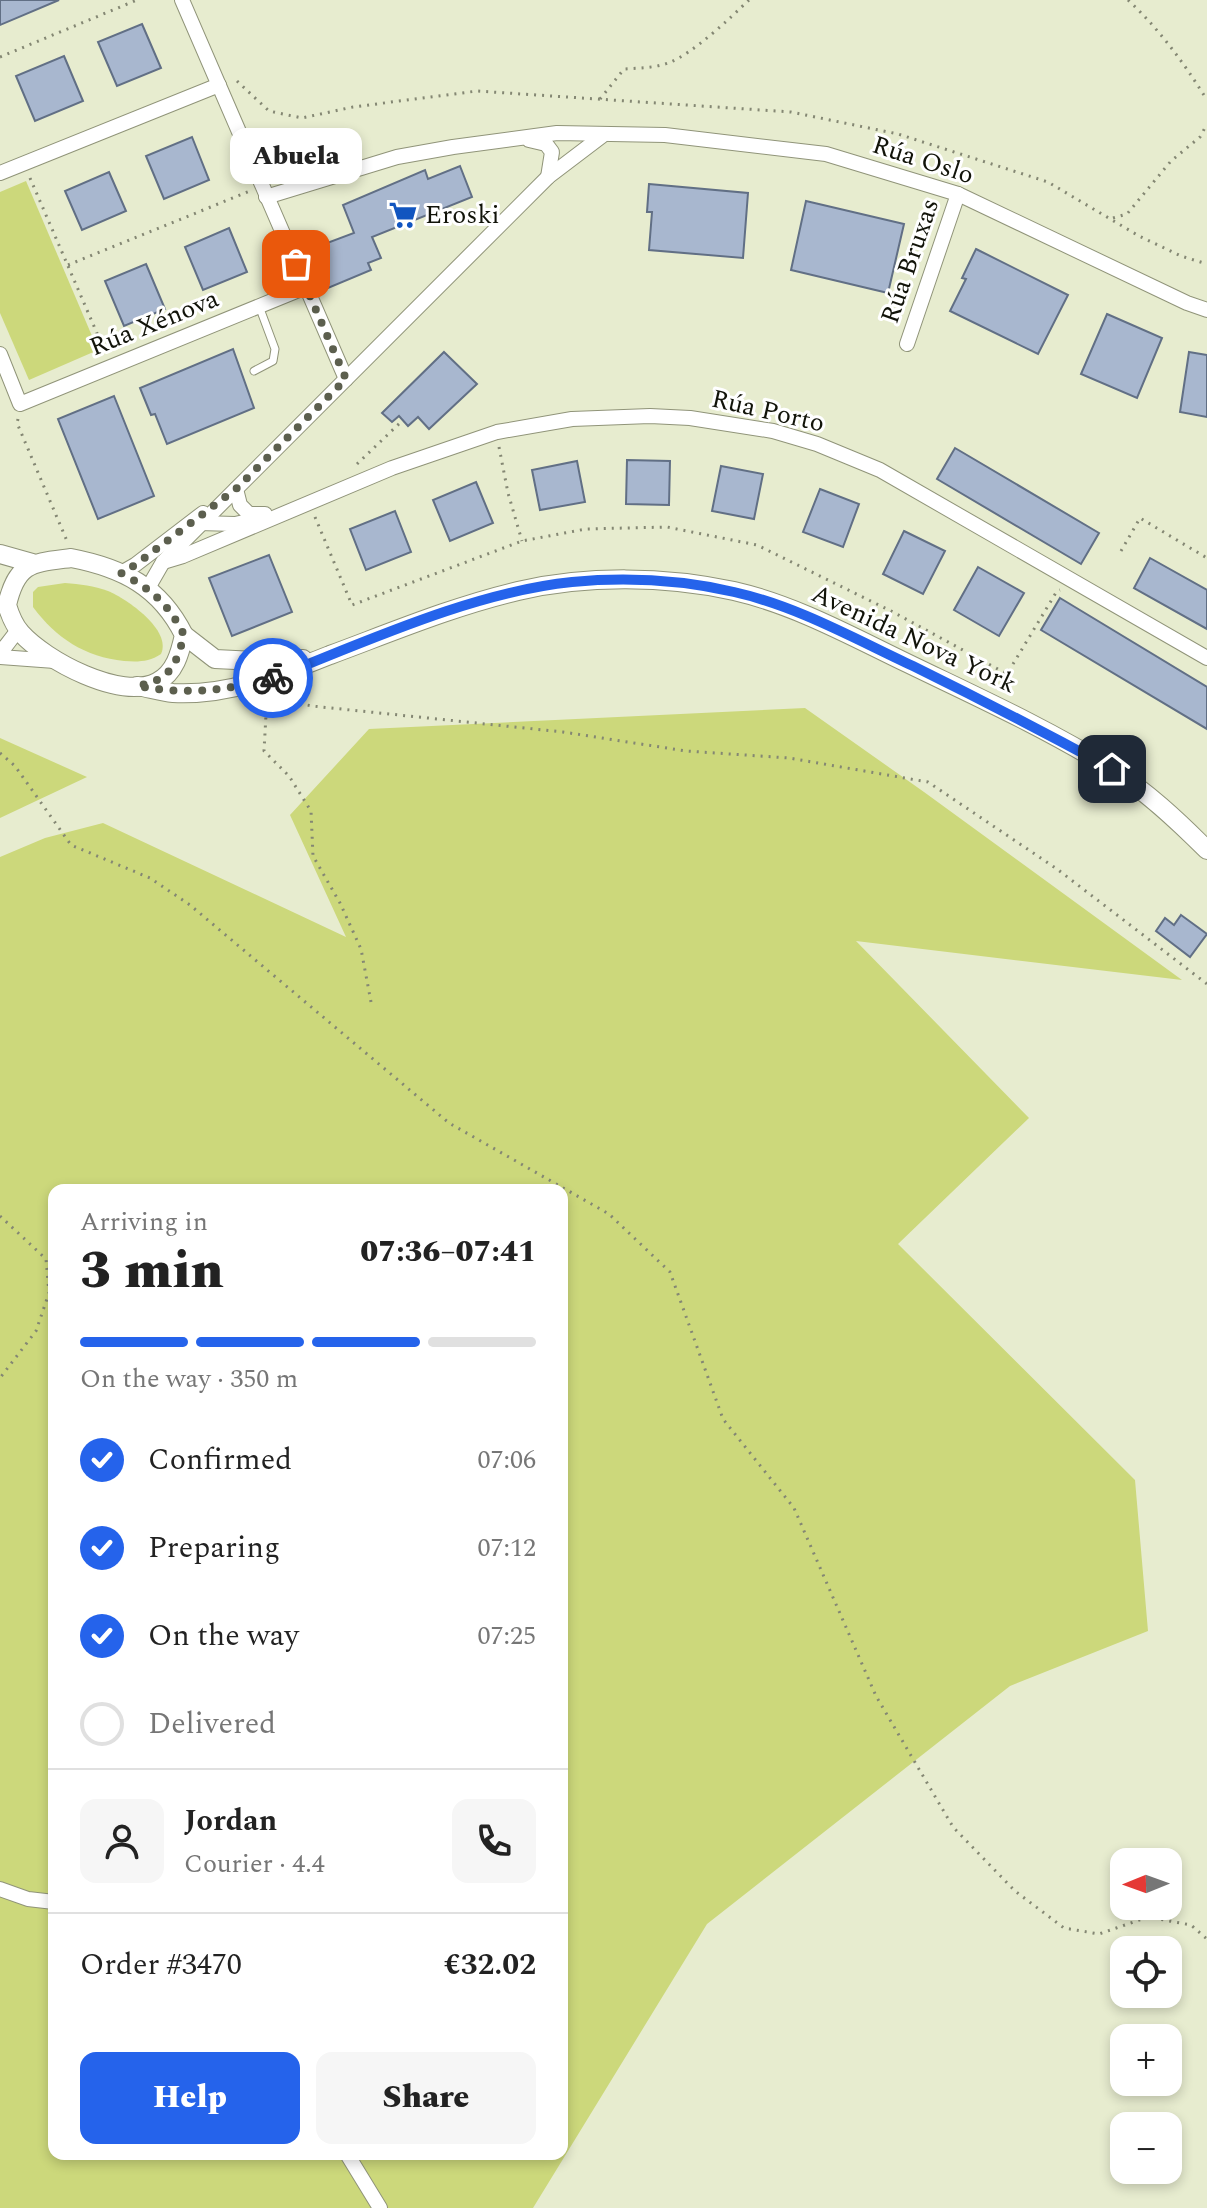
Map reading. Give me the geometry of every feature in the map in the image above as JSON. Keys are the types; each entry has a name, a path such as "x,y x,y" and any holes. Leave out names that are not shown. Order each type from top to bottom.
{"street":[{"path":"182,0 346,379"},
{"path":"0,173 219,85"},
{"name":"Rúa Oslo","path":"264,191 397,157 557,133 665,135 826,154 958,194 1207,310"},
{"path":"148,588 163,562 548,177 602,136"},
{"path":"513,139 546,144 552,152 548,177"},
{"name":"Rúa Bruxas","path":"907,344 958,194"},
{"name":"Rúa Xénova","path":"20,404 306,287"},
{"path":"0,354 20,404"},
{"name":"Rúa Porto","path":"163,562 392,468 497,432 572,419 650,416 728,423 773,431 817,444 880,470 1207,658"},
{"path":"236,489 240,505 249,514 281,515"},
{"path":"121,573 236,489"},
{"name":"Rúa Porto","path":"185,525 204,522 235,524 281,515"},
{"path":"0,554 32,563 71,558 98,563 121,573 148,588 176,618 184,635 179,656 171,670 156,683 137,686 103,683 57,661 33,645 10,618"},
{"path":"0,649 5,647 10,618 7,605 10,591 17,576 32,563"},
{"name":"Avenida Nova York","path":"137,686 173,693 271,679 438,615 519,591 572,582 631,580 684,583 736,592 783,607 1018,717 1112,769 1156,803 1207,850"},
{"name":"Avenida Nova York","path":"184,635 215,659 277,662 330,656"},
{"path":"0,657 57,661"},
{"path":"0,1889 28,1899 48,1901"},
{"path":"351,2160 380,2208"}],"lane":[{"path":"254,371 273,361 275,349 259,306"}],"path":[{"path":"0,57 137,0"},
{"path":"600,99 624,69 648,68 672,62 723,25 749,0"},
{"path":"1128,0 1155,25 1190,71 1207,100"},
{"path":"1110,219 1127,214 1171,161 1200,137 1207,124"},
{"path":"24,163 112,366"},
{"path":"68,265 264,191"},
{"path":"20,404 17,423 69,545"},
{"path":"352,469 403,420"},
{"path":"497,432 508,493 522,541"},
{"path":"1121,551 1140,518 1207,558"},
{"path":"371,1002 361,949 340,903 313,856 311,811 289,776 264,751 267,697 312,706 563,732 686,751 789,758 928,782 1057,869 1207,984"},
{"path":"0,753 15,766 71,845 150,878 190,905 449,1123 556,1184"},
{"path":"568,1191 609,1214 670,1272 723,1419 794,1508 876,1696 953,1827 1015,1891 1064,1928 1099,1934 1148,1917 1191,1925 1207,1939"},
{"path":"0,1216 46,1259 48,1282"},
{"path":"0,1378 36,1331 48,1296"}],"green space":[{"path":"26,181 98,350 29,380 0,313 0,192"},
{"path":"65,583 108,591 136,608 160,635 163,645 161,654 139,661 110,659 84,650 62,637 33,607 33,592 38,587"},
{"path":"805,708 1182,980 856,941 1029,1118 898,1244 1135,1480 1148,1631 1010,1686 707,1924 568,2151 568,1184 48,1184 48,2160 562,2160 533,2208 0,2208 0,857 45,838 103,823 346,937 290,815 369,729"},
{"path":"0,738 87,777 0,818"}],"building":[{"path":"0,0 59,0 0,25"},
{"path":"142,24 161,68 117,86 98,42"},
{"path":"64,56 83,101 35,121 16,76"},
{"path":"192,137 209,180 164,199 146,156"},
{"path":"460,166 472,197 372,237 381,258 368,263 371,270 328,288 311,249 354,233 343,205 425,170 428,179"},
{"path":"109,172 126,211 82,230 65,191"},
{"path":"649,184 748,193 743,258 649,250 652,212 647,212"},
{"path":"806,201 904,224 888,293 791,270"},
{"path":"229,228 247,272 203,290 185,247"},
{"path":"976,249 1068,295 1038,354 950,311"},
{"path":"146,264 165,309 124,326 105,281"},
{"path":"1107,314 1162,338 1137,398 1081,374"},
{"path":"233,349 254,408 167,444 140,388"},
{"path":"444,352 477,384 429,429 418,417 408,426 399,416 392,422 382,413"},
{"path":"1189,352 1207,355 1207,417 1180,412"},
{"path":"114,396 154,496 98,519 58,419"},
{"path":"955,448 1099,533 1081,564 937,479"},
{"path":"627,460 670,461 669,505 626,504"},
{"path":"577,461 585,502 540,510 532,470"},
{"path":"721,466 763,474 754,519 712,511"},
{"path":"476,482 493,523 450,541 433,500"},
{"path":"820,489 859,504 843,547 803,532"},
{"path":"395,511 411,552 366,570 350,529"},
{"path":"904,531 945,551 923,594 883,574"},
{"path":"269,555 292,612 232,636 209,578"},
{"path":"1150,558 1207,590 1207,629 1134,588"},
{"path":"978,567 1024,593 999,636 954,610"},
{"path":"1060,598 1207,687 1207,729 1041,630"},
{"path":"1181,915 1207,934 1190,957 1156,931 1165,918 1174,925"}],"way so far":[{"path":"273,678 231,687 173,693 137,686 156,683 171,670 179,656 184,635 176,618 157,596 121,573 236,489 346,379 296,264"}],"place":[{"name":"Eroski","path":"403,215"},
{"name":"Abuela","path":"296,264"}],"route":[{"path":"273,678 438,615 519,591 572,582 631,580 684,583 736,592 829,626 1018,717 1112,769"}]}
